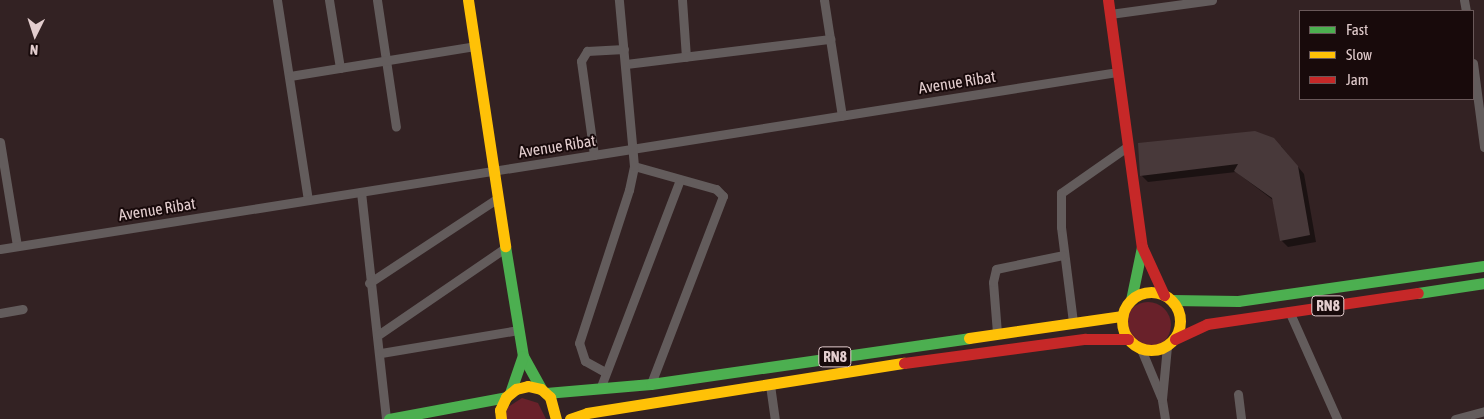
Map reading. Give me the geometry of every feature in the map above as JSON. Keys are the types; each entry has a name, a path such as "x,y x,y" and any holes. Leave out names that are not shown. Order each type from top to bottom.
{"main road":[{"path":"468,0 523,356 543,391 555,407 556,419"},
{"path":"1108,0 1142,246 1168,298 1181,319 1171,343"},
{"path":"1141,349 1128,339 1122,316 1131,300 1142,246"},
{"name":"RN8","path":"1131,300 1146,292 1168,298 1238,301 1484,266"},
{"name":"RN8","path":"1141,349 1155,350 1207,324 1484,283"},
{"name":"RN8","path":"388,419 508,395 528,386 543,391 600,389 651,384 1122,316"},
{"name":"RN8","path":"570,419 587,413 964,354 1084,339 1128,339"},
{"path":"501,419 500,410 523,356"}],"street":[{"path":"277,0 308,200"},
{"path":"329,0 340,68"},
{"path":"377,0 396,128"},
{"path":"605,372 585,361 579,343 629,190 634,166 626,64 618,0"},
{"path":"682,0 686,57"},
{"path":"824,0 842,116"},
{"path":"1110,14 1212,0"},
{"path":"626,64 830,38"},
{"path":"290,76 475,46"},
{"path":"594,155 581,61 587,51 624,48"},
{"path":"1474,71 1484,147"},
{"name":"Avenue Ribat","path":"0,249 1118,72"},
{"path":"0,142 17,246"},
{"path":"1073,322 1063,254 1061,193 1128,146"},
{"path":"634,166 716,189 723,196 651,384"},
{"path":"600,389 680,180"},
{"path":"361,192 369,283 381,353 388,419"},
{"path":"369,283 498,198"},
{"path":"378,335 505,248"},
{"path":"997,333 993,282 996,269 1063,254"},
{"path":"0,313 23,309"},
{"path":"1289,311 1337,419"},
{"path":"381,353 518,330"},
{"path":"1162,399 1171,343"},
{"path":"1141,349 1162,399 1165,419"},
{"path":"770,385 775,419"},
{"path":"1238,394 1241,419"},
{"path":"1455,419 1484,411"}],"shaded area":[{"path":"1153,302 1157,303 1167,312 1170,316 1170,334 1161,344 1153,348 1143,348 1135,344 1126,334 1125,320 1129,312 1139,303"},
{"path":"522,398 538,403 546,419 504,419 508,407"}],"building":[{"path":"1255,131 1274,138 1298,166 1310,235 1280,241 1272,198 1234,171 1238,164 1140,176 1138,143"}],"traffic: fast":[{"path":"505,246 523,356 541,389"},
{"path":"1131,300 1142,247"},
{"path":"1172,300 1238,301 1484,266"},
{"path":"1418,293 1484,283"},
{"path":"546,393 651,384 969,338"},
{"path":"510,393 523,356"},
{"path":"389,419 506,397"}],"traffic: slow":[{"path":"468,0 505,246"},
{"path":"1145,292 1157,292 1172,300 1180,315 1180,321 1180,327 1172,342 1157,350 1145,350 1130,342 1122,327 1122,315 1130,300 1145,292"},
{"path":"969,338 1122,316"},
{"path":"570,419 587,413 904,363"},
{"path":"501,419 500,410 506,397 516,389 528,386 541,389 550,397 556,419"}],"traffic: jam":[{"path":"1108,0 1142,247 1164,295"},
{"path":"1175,339 1207,324 1418,293"},
{"path":"904,363 1085,339 1128,339"}]}
